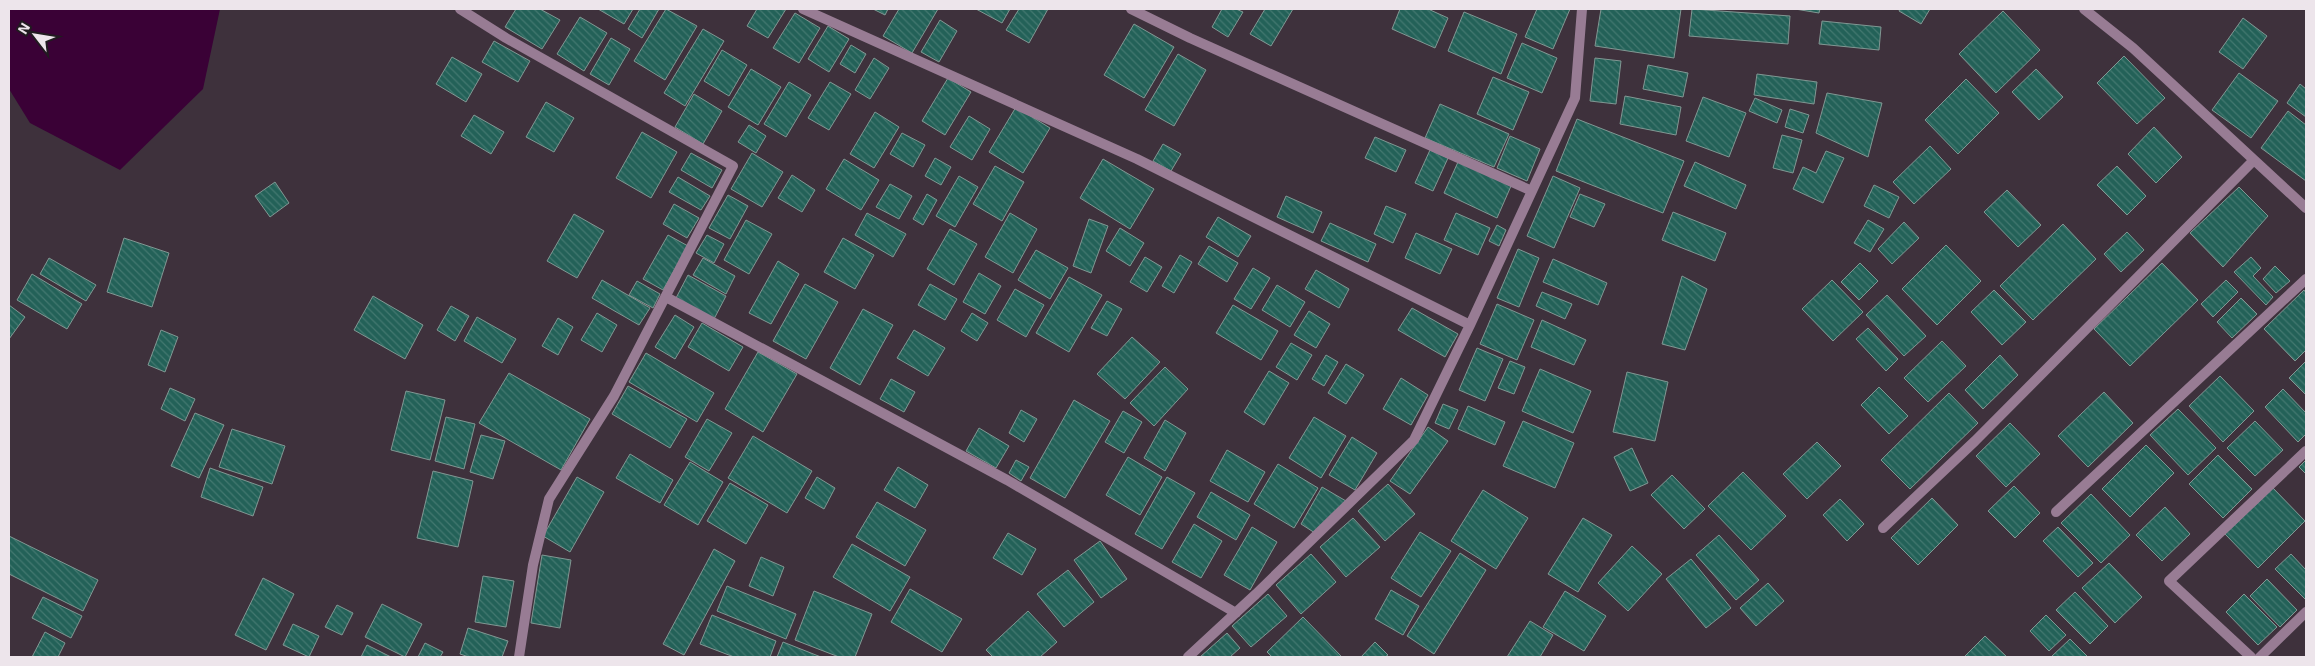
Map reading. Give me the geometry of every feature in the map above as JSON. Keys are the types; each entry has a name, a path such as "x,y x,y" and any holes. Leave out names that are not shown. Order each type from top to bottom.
{"street":[{"path":"460,9 506,38 734,166 614,396 549,499 533,565 519,657"},
{"path":"803,9 1136,160 1470,325"},
{"path":"1131,9 1190,38 1532,191"},
{"path":"1188,657 1236,613 1414,440 1470,325 1575,98 1582,9"},
{"path":"2084,9 2133,48 2306,208"},
{"path":"1883,528 1975,441 2254,160"},
{"path":"2056,512 2306,279"},
{"path":"666,297 1008,480 1236,613"},
{"path":"2251,657 2169,582 2306,451"},
{"path":"2260,657 2306,612"}],"shaded area":[{"path":"9,9 220,9 203,89 120,170 30,123 9,89"}],"building":[{"path":"516,9 540,9 560,20 542,49 505,27"},
{"path":"598,9 633,9 624,24"},
{"path":"640,9 659,9 642,38 628,29"},
{"path":"666,9 697,26 665,80 634,61"},
{"path":"757,9 786,9 768,38 747,26"},
{"path":"873,9 888,9 885,15"},
{"path":"899,9 938,9 912,53 883,36"},
{"path":"976,9 1010,9 1002,23"},
{"path":"1019,9 1048,9 1029,43 1006,30"},
{"path":"1222,9 1236,9 1243,12 1228,37 1212,27"},
{"path":"1265,9 1293,9 1271,46 1250,34"},
{"path":"1400,9 1428,9 1448,18 1435,48 1392,29"},
{"path":"1537,9 1570,9 1553,49 1525,37"},
{"path":"1601,9 1681,9 1674,58 1595,46"},
{"path":"1692,9 1790,16 1788,44 1689,36"},
{"path":"1795,9 1820,9 1819,13"},
{"path":"1900,9 1930,9 1921,24 1899,11"},
{"path":"2003,11 2040,50 1996,93 1959,54"},
{"path":"1464,12 1517,34 1501,74 1448,51"},
{"path":"795,13 820,28 799,63 773,48"},
{"path":"580,17 607,33 584,71 557,54"},
{"path":"2243,18 2267,36 2243,69 2219,52"},
{"path":"940,20 957,31 939,62 921,52"},
{"path":"1822,21 1881,27 1879,50 1819,44"},
{"path":"1134,24 1174,47 1144,98 1104,75"},
{"path":"828,26 849,39 829,72 808,59"},
{"path":"703,29 724,41 685,106 664,93"},
{"path":"611,38 630,49 609,85 590,74"},
{"path":"494,41 530,61 518,82 482,62"},
{"path":"1522,43 1557,58 1542,93 1507,78"},
{"path":"851,45 866,54 855,73 840,64"},
{"path":"722,50 747,65 729,96 704,81"},
{"path":"1178,54 1206,70 1174,126 1145,110"},
{"path":"2124,56 2165,98 2137,124 2097,83"},
{"path":"452,57 482,74 466,102 436,84"},
{"path":"874,58 889,68 870,99 855,90"},
{"path":"1595,58 1621,61 1616,104 1590,101"},
{"path":"1648,65 1688,73 1683,97 1643,89"},
{"path":"751,69 781,87 758,125 728,107"},
{"path":"2036,69 2063,97 2039,120 2012,92"},
{"path":"2239,73 2278,101 2251,138 2212,110"},
{"path":"1757,74 1817,82 1814,104 1754,95"},
{"path":"1493,77 1529,92 1513,130 1477,114"},
{"path":"948,78 971,92 945,135 922,121"},
{"path":"1966,79 1999,113 1958,154 1925,120"},
{"path":"789,82 811,95 786,137 764,124"},
{"path":"830,82 851,94 829,130 808,118"},
{"path":"2300,84 2306,89 2306,117 2287,103"},
{"path":"1827,93 1882,103 1868,157 1816,133"},
{"path":"694,94 722,111 703,144 675,127"},
{"path":"1625,96 1681,107 1676,135 1620,124"},
{"path":"1703,97 1746,113 1729,157 1686,141"},
{"path":"1755,98 1782,110 1777,123 1749,111"},
{"path":"546,102 574,118 554,152 526,137"},
{"path":"1440,104 1509,134 1494,167 1425,138"},
{"path":"1016,107 1050,128 1023,173 989,152"},
{"path":"1790,109 1809,115 1803,133 1785,127"},
{"path":"2288,111 2306,125 2306,181 2261,148"},
{"path":"875,112 899,127 874,168 850,154"},
{"path":"474,115 504,132 491,154 461,136"},
{"path":"969,116 990,129 972,160 950,147"},
{"path":"1577,119 1684,161 1663,213 1556,171"},
{"path":"749,125 766,136 756,153 738,142"},
{"path":"2154,127 2182,157 2156,183 2128,154"},
{"path":"642,132 677,152 651,198 616,178"},
{"path":"902,133 925,145 913,167 890,154"},
{"path":"1782,135 1802,140 1793,173 1773,168"},
{"path":"1510,136 1540,149 1527,181 1497,168"},
{"path":"1375,137 1406,150 1396,172 1365,158"},
{"path":"1163,144 1181,154 1171,171 1153,161"},
{"path":"1930,146 1951,169 1914,204 1893,182"},
{"path":"1430,150 1448,158 1433,191 1415,183"},
{"path":"1826,151 1844,158 1823,203 1793,189 1803,167 1816,173"},
{"path":"691,153 722,170 712,188 681,170"},
{"path":"752,153 783,172 762,207 731,189"},
{"path":"935,158 951,167 941,185 925,176"},
{"path":"844,159 879,180 861,210 826,189"},
{"path":"1103,159 1154,189 1130,229 1080,198"},
{"path":"1458,162 1511,186 1497,218 1444,193"},
{"path":"1695,162 1746,185 1736,209 1684,186"},
{"path":"995,166 1024,182 1002,221 973,204"},
{"path":"2117,166 2146,196 2127,215 2097,185"},
{"path":"792,175 815,190 802,212 778,198"},
{"path":"959,176 978,187 955,227 936,216"},
{"path":"1553,176 1580,188 1554,248 1527,236"},
{"path":"678,177 710,196 701,210 669,192"},
{"path":"275,182 289,203 270,217 255,196"},
{"path":"890,184 912,196 899,219 876,207"},
{"path":"1874,185 1899,197 1889,218 1864,206"},
{"path":"2239,187 2268,216 2223,267 2190,233"},
{"path":"2007,190 2041,225 2018,247 1984,212"},
{"path":"927,194 937,200 923,225 913,219"},
{"path":"1580,194 1605,204 1594,227 1570,217"},
{"path":"728,195 748,206 730,239 709,228"},
{"path":"1286,196 1322,212 1313,233 1277,217"},
{"path":"674,204 699,218 687,238 663,224"},
{"path":"1386,206 1406,214 1393,243 1374,234"},
{"path":"1673,212 1726,233 1715,261 1662,240"},
{"path":"867,213 906,234 893,257 855,235"},
{"path":"1010,213 1037,229 1013,273 985,257"},
{"path":"1456,213 1490,228 1478,255 1444,240"},
{"path":"574,214 604,231 577,278 547,261"},
{"path":"1218,217 1251,236 1238,257 1206,237"},
{"path":"1089,219 1108,226 1091,273 1073,266"},
{"path":"746,220 772,234 749,274 724,260"},
{"path":"1868,220 1884,229 1870,252 1854,243"},
{"path":"1904,222 1919,238 1892,264 1878,249"},
{"path":"1330,223 1376,244 1368,262 1321,241"},
{"path":"2063,224 2096,259 2033,320 2000,286"},
{"path":"1497,225 1506,230 1499,246 1489,241"},
{"path":"1120,228 1144,243 1130,266 1106,251"},
{"path":"950,229 977,244 954,285 927,269"},
{"path":"2127,232 2144,250 2121,272 2104,254"},
{"path":"1416,233 1452,249 1440,274 1405,258"},
{"path":"668,235 688,246 663,290 643,279"},
{"path":"707,235 724,244 714,263 696,253"},
{"path":"124,238 169,253 152,307 107,292"},
{"path":"843,238 874,255 855,289 824,272"},
{"path":"1946,245 1981,281 1937,325 1902,289"},
{"path":"1209,246 1238,263 1227,282 1198,264"},
{"path":"1518,249 1539,258 1519,307 1497,298"},
{"path":"1036,250 1068,268 1050,299 1018,280"},
{"path":"1180,255 1192,262 1174,293 1162,286"},
{"path":"1145,257 1162,267 1147,292 1130,282"},
{"path":"2251,257 2261,268 2253,276 2273,297 2266,305 2234,272"},
{"path":"49,258 96,285 86,301 40,274"},
{"path":"703,258 735,276 726,294 693,275"},
{"path":"1553,259 1607,283 1598,305 1543,282"},
{"path":"778,261 799,274 771,324 749,313"},
{"path":"1860,263 1878,281 1859,300 1841,282"},
{"path":"2162,263 2198,300 2130,366 2094,329"},
{"path":"2275,266 2290,281 2276,293 2263,279"},
{"path":"1253,268 1270,278 1251,309 1234,299"},
{"path":"1316,270 1349,289 1339,308 1305,289"},
{"path":"979,273 1001,286 985,314 963,302"},
{"path":"32,274 82,304 67,329 17,300"},
{"path":"688,275 726,296 714,319 676,298"},
{"path":"1682,276 1707,289 1685,350 1662,344"},
{"path":"1069,277 1102,295 1069,352 1036,333"},
{"path":"602,280 650,308 639,325 592,298"},
{"path":"1832,280 1863,312 1833,341 1802,309"},
{"path":"2226,280 2238,292 2213,317 2201,304"},
{"path":"637,281 660,294 653,308 629,295"},
{"path":"805,284 838,302 806,359 773,341"},
{"path":"930,284 957,299 945,320 918,305"},
{"path":"1277,285 1305,302 1290,327 1262,310"},
{"path":"1015,289 1044,305 1026,337 997,320"},
{"path":"1994,290 2026,322 2002,345 1971,312"},
{"path":"2304,290 2306,293 2306,350 2295,361 2264,329"},
{"path":"1542,292 1572,304 1565,319 1536,306"},
{"path":"1887,295 1926,336 1904,356 1866,315"},
{"path":"373,296 423,325 405,359 354,330"},
{"path":"2241,298 2257,314 2232,338 2217,322"},
{"path":"1107,301 1122,309 1107,336 1091,328"},
{"path":"1497,304 1534,320 1517,360 1480,344"},
{"path":"9,305 25,317 9,339"},
{"path":"1233,305 1278,331 1261,360 1216,333"},
{"path":"451,306 469,316 455,341 437,330"},
{"path":"1412,308 1458,334 1445,357 1398,330"},
{"path":"863,309 893,325 860,385 830,368"},
{"path":"1309,311 1330,324 1316,348 1294,335"},
{"path":"597,313 617,325 602,352 581,340"},
{"path":"972,313 988,323 977,341 961,331"},
{"path":"675,315 694,327 675,359 655,347"},
{"path":"477,317 516,339 502,363 464,341"},
{"path":"558,318 573,327 558,355 542,346"},
{"path":"1542,320 1586,340 1574,365 1531,347"},
{"path":"702,323 743,347 729,371 688,347"},
{"path":"1868,328 1898,359 1886,371 1856,339"},
{"path":"161,330 178,337 165,372 148,365"},
{"path":"914,330 945,348 928,376 897,358"},
{"path":"1132,337 1160,362 1125,399 1097,374"},
{"path":"1942,341 1966,366 1928,402 1904,378"},
{"path":"1291,343 1312,355 1297,380 1276,367"},
{"path":"1477,348 1503,359 1485,401 1459,390"},
{"path":"758,352 797,374 763,432 725,409"},
{"path":"646,353 714,393 697,422 629,382"},
{"path":"1326,355 1338,362 1324,386 1312,379"},
{"path":"2000,355 2018,375 1983,409 1965,390"},
{"path":"1510,361 1525,367 1514,394 1498,388"},
{"path":"2306,361 2306,395 2289,378"},
{"path":"1346,364 1364,375 1346,404 1328,393"},
{"path":"1165,367 1188,389 1154,426 1130,403"},
{"path":"1540,369 1591,391 1573,433 1522,411"},
{"path":"1269,371 1289,383 1264,425 1244,412"},
{"path":"1627,372 1668,382 1655,441 1613,432"},
{"path":"509,373 590,419 561,470 479,423"},
{"path":"2220,376 2254,411 2223,442 2189,406"},
{"path":"1401,378 1428,395 1411,425 1383,409"},
{"path":"891,379 915,392 904,412 880,399"},
{"path":"628,386 687,419 670,448 612,414"},
{"path":"1879,387 1908,416 1889,434 1861,405"},
{"path":"170,388 195,399 185,421 161,409"},
{"path":"2283,389 2306,413 2306,434 2298,442 2265,407"},
{"path":"406,391 445,400 430,460 391,450"},
{"path":"2104,392 2133,423 2088,467 2058,436"},
{"path":"1949,393 1978,423 1910,489 1881,460"},
{"path":"1074,400 1110,421 1065,498 1030,478"},
{"path":"1443,404 1458,410 1449,429 1435,423"},
{"path":"1468,406 1505,422 1495,445 1458,429"},
{"path":"2178,409 2216,448 2188,475 2150,435"},
{"path":"1021,410 1037,419 1024,442 1009,433"},
{"path":"1123,411 1142,422 1124,453 1105,442"},
{"path":"195,413 224,425 199,478 171,466"},
{"path":"446,417 475,424 464,469 435,461"},
{"path":"1314,417 1346,436 1321,478 1289,458"},
{"path":"707,419 732,433 709,471 685,457"},
{"path":"1165,420 1186,433 1165,471 1144,458"},
{"path":"1523,421 1574,443 1555,488 1503,466"},
{"path":"2255,421 2283,450 2255,476 2227,448"},
{"path":"2010,423 2040,454 2006,487 1976,456"},
{"path":"1428,427 1448,441 1410,494 1390,481"},
{"path":"979,428 1009,446 996,468 966,451"},
{"path":"232,429 285,446 272,484 219,467"},
{"path":"481,435 505,441 493,479 470,472"},
{"path":"753,436 812,471 787,513 728,478"},
{"path":"1352,437 1377,453 1355,490 1329,475"},
{"path":"1817,442 1841,466 1807,499 1783,474"},
{"path":"2146,445 2174,473 2130,517 2102,489"},
{"path":"1632,448 1648,483 1630,491 1614,457"},
{"path":"1227,450 1265,472 1248,502 1210,481"},
{"path":"630,454 673,480 660,503 616,478"},
{"path":"2218,455 2252,489 2223,518 2189,484"},
{"path":"1128,457 1162,477 1140,515 1106,495"},
{"path":"1016,460 1029,467 1021,481 1009,473"},
{"path":"2306,460 2306,474 2299,467"},
{"path":"690,462 723,482 698,525 664,505"},
{"path":"1278,464 1318,488 1294,528 1254,504"},
{"path":"898,467 928,485 915,508 884,490"},
{"path":"210,468 263,487 253,516 201,497"},
{"path":"433,471 473,481 458,547 417,538"},
{"path":"1743,472 1786,516 1751,550 1708,506"},
{"path":"1672,475 1705,509 1684,529 1651,495"},
{"path":"577,477 604,492 570,552 543,536"},
{"path":"817,477 835,488 824,509 805,498"},
{"path":"1167,477 1195,493 1162,549 1135,534"},
{"path":"730,483 768,505 746,544 707,521"},
{"path":"1388,484 1415,514 1385,541 1358,511"},
{"path":"2014,486 2040,513 2015,538 1988,511"},
{"path":"1322,487 1346,501 1315,533 1301,524"},
{"path":"2273,488 2305,521 2258,568 2225,534"},
{"path":"1483,490 1528,518 1496,569 1451,541"},
{"path":"1211,492 1250,515 1236,540 1197,517"},
{"path":"2091,494 2130,535 2101,563 2061,523"},
{"path":"1932,498 1958,525 1918,565 1891,538"},
{"path":"1840,499 1864,524 1847,541 1823,515"},
{"path":"877,502 926,530 905,566 856,537"},
{"path":"2165,507 2190,534 2162,561 2136,535"},
{"path":"1353,518 1380,547 1346,577 1320,547"},
{"path":"1583,518 1612,535 1578,592 1548,574"},
{"path":"1194,524 1222,541 1201,578 1172,562"},
{"path":"1252,527 1277,542 1250,590 1224,575"},
{"path":"2058,527 2093,563 2078,577 2043,541"},
{"path":"1420,532 1451,551 1421,597 1391,578"},
{"path":"1008,533 1036,549 1022,575 993,558"},
{"path":"1719,535 1759,580 1736,600 1696,555"},
{"path":"9,536 98,580 83,611 9,574"},
{"path":"1100,541 1127,579 1101,598 1074,560"},
{"path":"852,544 910,577 890,611 833,577"},
{"path":"1632,546 1662,574 1628,611 1598,583"},
{"path":"714,549 735,561 684,655 663,644"},
{"path":"1460,553 1486,570 1434,654 1407,636"},
{"path":"1311,554 1336,582 1301,614 1276,585"},
{"path":"2291,554 2306,570 2306,600 2275,569"},
{"path":"542,555 571,560 560,628 531,623"},
{"path":"761,557 784,567 773,596 749,586"},
{"path":"1691,559 1731,608 1706,628 1666,579"},
{"path":"2109,563 2142,597 2115,623 2082,588"},
{"path":"1068,570 1094,602 1064,627 1037,594"},
{"path":"483,576 514,581 506,627 475,622"},
{"path":"263,578 294,594 266,650 235,635"},
{"path":"2267,579 2297,610 2280,627 2250,596"},
{"path":"1768,583 1784,601 1756,626 1740,608"},
{"path":"727,586 796,614 786,639 717,611"},
{"path":"910,589 962,619 942,652 891,622"},
{"path":"1391,590 1419,606 1403,635 1375,619"},
{"path":"814,591 872,614 855,657 839,657 795,640"},
{"path":"1565,591 1606,616 1584,651 1543,627"},
{"path":"2075,592 2108,626 2090,644 2056,610"},
{"path":"1268,594 1287,616 1251,647 1232,626"},
{"path":"2244,594 2277,627 2258,645 2226,612"},
{"path":"43,597 82,616 71,638 32,618"},
{"path":"382,604 422,624 405,657 365,637"},
{"path":"337,605 353,613 342,635 325,627"},
{"path":"1028,611 1057,642 1040,657 993,657 986,650"},
{"path":"712,615 776,641 770,657 734,657 700,644"},
{"path":"2046,615 2066,635 2049,651 2030,631"},
{"path":"1303,617 1342,657 1272,657 1267,652"},
{"path":"1530,621 1553,635 1540,657 1507,657"},
{"path":"293,624 319,636 309,657 283,645"},
{"path":"468,628 508,641 502,657 469,657 460,654"},
{"path":"45,632 65,643 58,657 32,657"},
{"path":"1227,633 1240,648 1230,657 1200,657"},
{"path":"1985,636 2007,657 1964,657"},
{"path":"2070,639 2088,657 2051,657"},
{"path":"783,642 821,657 777,657"},
{"path":"1375,642 1388,655 1385,657 1361,657"},
{"path":"425,643 443,652 440,657 418,657"},
{"path":"367,645 391,657 361,657"}]}
